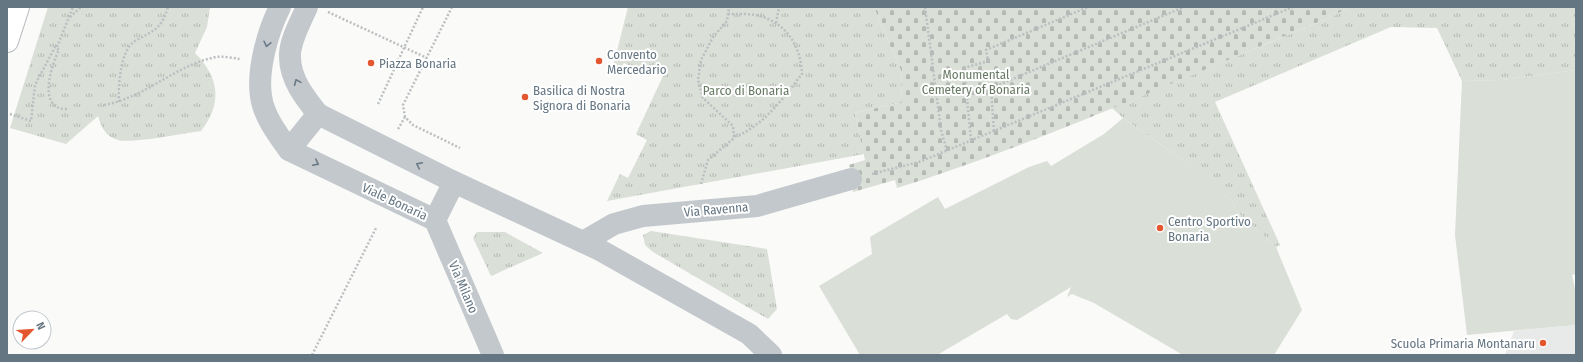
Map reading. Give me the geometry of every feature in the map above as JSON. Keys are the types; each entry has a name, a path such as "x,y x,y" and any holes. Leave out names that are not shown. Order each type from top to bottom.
{"main road":[{"path":"7,41 18,7"}],"street":[{"path":"280,7 266,43 261,75 261,97 272,124 289,150 318,114"},
{"path":"317,9 296,32 290,56 294,77 303,95 318,114 454,182 598,248 749,334 771,355"},
{"name":"Viale Bonaria","path":"289,150 435,220 454,182"},
{"name":"Via Ravenna","path":"583,242 614,224 643,216 757,206 851,179"},
{"name":"Via Milano","path":"435,220 493,355"}],"path":[{"path":"10,114 31,121 35,85 48,58 54,48 57,47 72,7"},
{"path":"69,17 81,7"},
{"path":"119,102 118,86 120,70 126,55 134,42 152,33 159,26 165,17 168,7"},
{"path":"378,104 423,7"},
{"path":"452,7 403,105 405,117 413,125 460,148"},
{"path":"729,7 727,22 713,37 701,60 698,80 703,98 733,126 734,137"},
{"path":"776,23 779,7"},
{"path":"925,7 941,130 947,150"},
{"path":"972,140 964,68 988,61 986,50 1088,7"},
{"path":"994,131 991,88 1184,7"},
{"path":"851,179 919,162 1293,7"},
{"path":"317,9 427,58"},
{"path":"701,184 708,160 734,137 747,132 763,119 802,74 802,59 795,43 782,26 767,18 746,14 728,14"},
{"path":"57,47 59,50 50,77 50,97 54,106 58,109 67,109"},
{"path":"104,105 119,102 138,95 193,64 217,57 245,59"},
{"path":"397,131 405,117"},
{"path":"312,355 376,228"}],"shaded area":[{"name":"Scuola Primaria Montanaru","path":"1576,325 1576,355 1505,355 1514,331"}],"green space":[{"path":"48,7 210,7 207,27 195,53 209,71 215,90 215,100 213,110 201,131 134,141 118,140 107,134 98,116 66,144 10,128"},
{"name":"Parco di Bonaria","path":"628,7 874,7 901,70 902,102 855,113 864,154 607,201 620,174 628,178 647,140 636,134 663,76 647,68 644,73 624,63 620,69 614,63"},
{"name":"Monumental Cemetery of Bonaria","path":"874,7 1349,7 1333,16 1171,84 1008,150 897,188 895,180 853,192 849,165 865,160 855,113 902,102 901,70"},
{"path":"1349,7 1576,7 1576,70 1502,80 1462,81 1437,28 1391,27 1215,102 1280,245 1276,247 1234,209 1235,205 1223,194 1220,195 1180,158 1123,118 1112,108 1333,16"},
{"path":"1576,70 1576,274 1572,275 1576,293 1576,325 1467,335 1455,235 1462,81 1502,80"},
{"path":"1123,118 1180,158 1220,194 1223,194 1235,205 1234,209 1276,247 1302,310 1274,355 1183,355 1094,303 1072,294 1067,297 1071,287 1017,320 1011,319 1007,314 937,355 860,355 819,286 872,254 870,237 938,197 945,209 1029,167 1047,161 1051,166 1104,134"},
{"path":"651,231 767,249 777,309 768,319 653,252 645,245 643,235"},
{"path":"477,232 505,232 543,253 491,276 473,238"}],"place":[{"name":"Convento Mercedario","path":"599,61"},
{"name":"Piazza Bonaria","path":"371,63"},
{"name":"Basilica di Nostra Signora di Bonaria","path":"525,97"},
{"name":"Centro Sportivo Bonaria","path":"1160,228"},
{"name":"Scuola Primaria Montanaru","path":"1543,343"}]}
